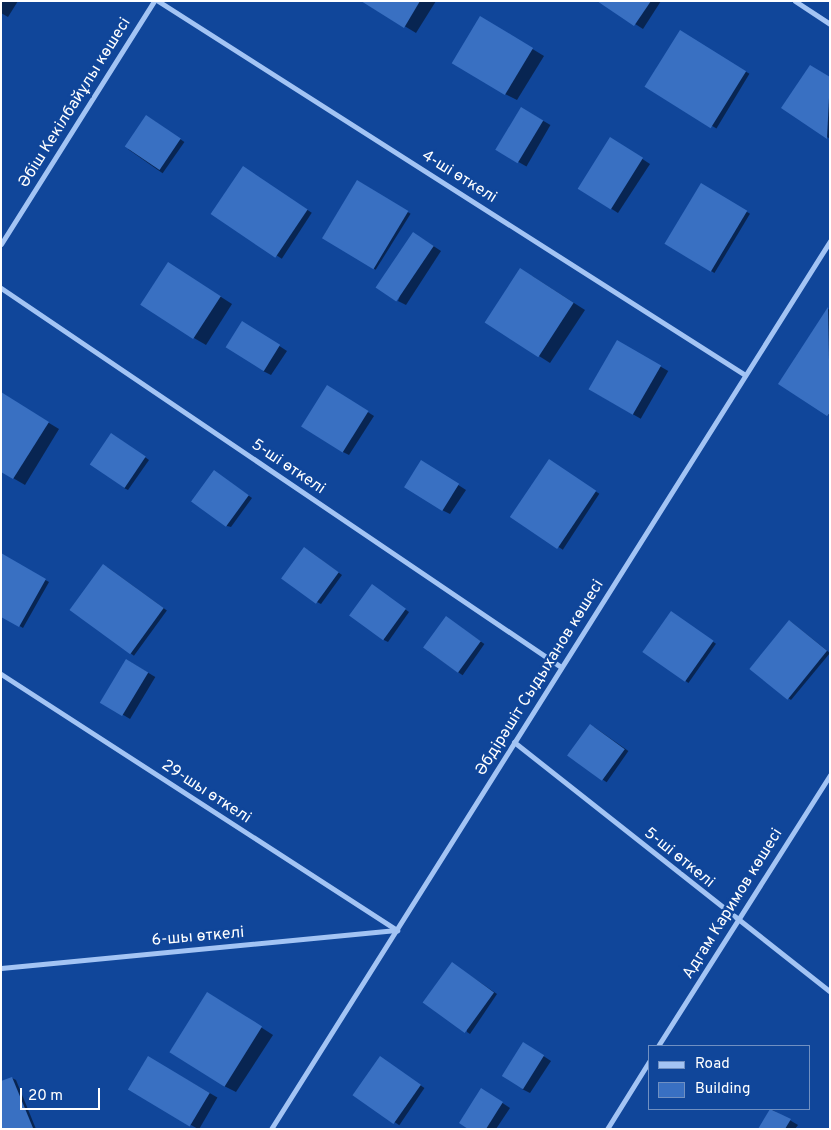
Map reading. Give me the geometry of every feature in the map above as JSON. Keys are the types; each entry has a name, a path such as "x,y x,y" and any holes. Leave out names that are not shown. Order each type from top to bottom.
{"street":[{"name":"Әбіш Кекілбайұлы көшесі","path":"1,244 154,1"},
{"name":"4-ші өткелі","path":"158,1 745,375"},
{"path":"794,1 830,24"},
{"name":"Әбдірәшіт Сыдыханов көшесі","path":"270,1129 830,240"},
{"name":"5-ші өткелі","path":"1,288 561,667"},
{"name":"29-шы өткелі","path":"1,674 397,930"},
{"name":"5-ші өткелі","path":"514,742 830,992"},
{"name":"Адгам Каримов көшесі","path":"659,1045 830,775"},
{"name":"6-шы өткелі","path":"1,968 397,930"},
{"path":"607,1129 648,1063"}],"building":[{"path":"361,1 420,1 404,28"},
{"path":"597,1 651,1 634,26"},
{"path":"480,16 533,48 505,95 452,63"},
{"path":"680,30 746,71 711,128 644,87"},
{"path":"810,65 830,77 827,139 781,108"},
{"path":"521,107 543,120 518,163 495,150"},
{"path":"146,115 181,138 160,170 125,147"},
{"path":"610,137 643,158 611,209 578,189"},
{"path":"243,166 308,210 275,258 211,214"},
{"path":"357,180 408,211 373,269 322,238"},
{"path":"701,183 747,211 711,272 664,244"},
{"path":"413,232 434,246 396,302 376,288"},
{"path":"168,262 221,296 193,339 140,305"},
{"path":"520,268 574,303 538,357 485,323"},
{"path":"828,307 830,413 827,416 778,384"},
{"path":"242,321 280,345 264,371 226,347"},
{"path":"617,340 661,365 633,415 588,389"},
{"path":"327,385 369,411 343,453 301,427"},
{"path":"1,392 49,422 13,479 1,472"},
{"path":"111,433 146,456 125,488 90,465"},
{"path":"549,459 596,491 557,549 510,517"},
{"path":"421,460 459,484 442,511 404,487"},
{"path":"214,470 249,495 226,527 191,502"},
{"path":"304,547 339,572 316,604 281,579"},
{"path":"1,553 46,579 19,627 1,617"},
{"path":"103,564 164,608 130,654 69,610"},
{"path":"372,584 406,609 383,640 349,616"},
{"path":"671,611 714,641 685,682 642,652"},
{"path":"446,616 481,641 458,673 423,648"},
{"path":"789,620 827,651 787,700 749,669"},
{"path":"126,659 148,672 122,716 100,703"},
{"path":"590,724 625,749 602,781 567,756"},
{"path":"452,962 494,993 465,1033 423,1002"},
{"path":"207,992 262,1026 224,1087 169,1052"},
{"path":"523,1042 544,1055 523,1089 502,1076"},
{"path":"148,1056 210,1093 190,1127 128,1089"},
{"path":"380,1056 421,1085 393,1124 352,1095"},
{"path":"12,1077 33,1128 31,1129 1,1129 1,1081"},
{"path":"481,1088 503,1102 486,1129 468,1129 459,1123"},
{"path":"769,1110 791,1119 785,1129 758,1129"}]}
